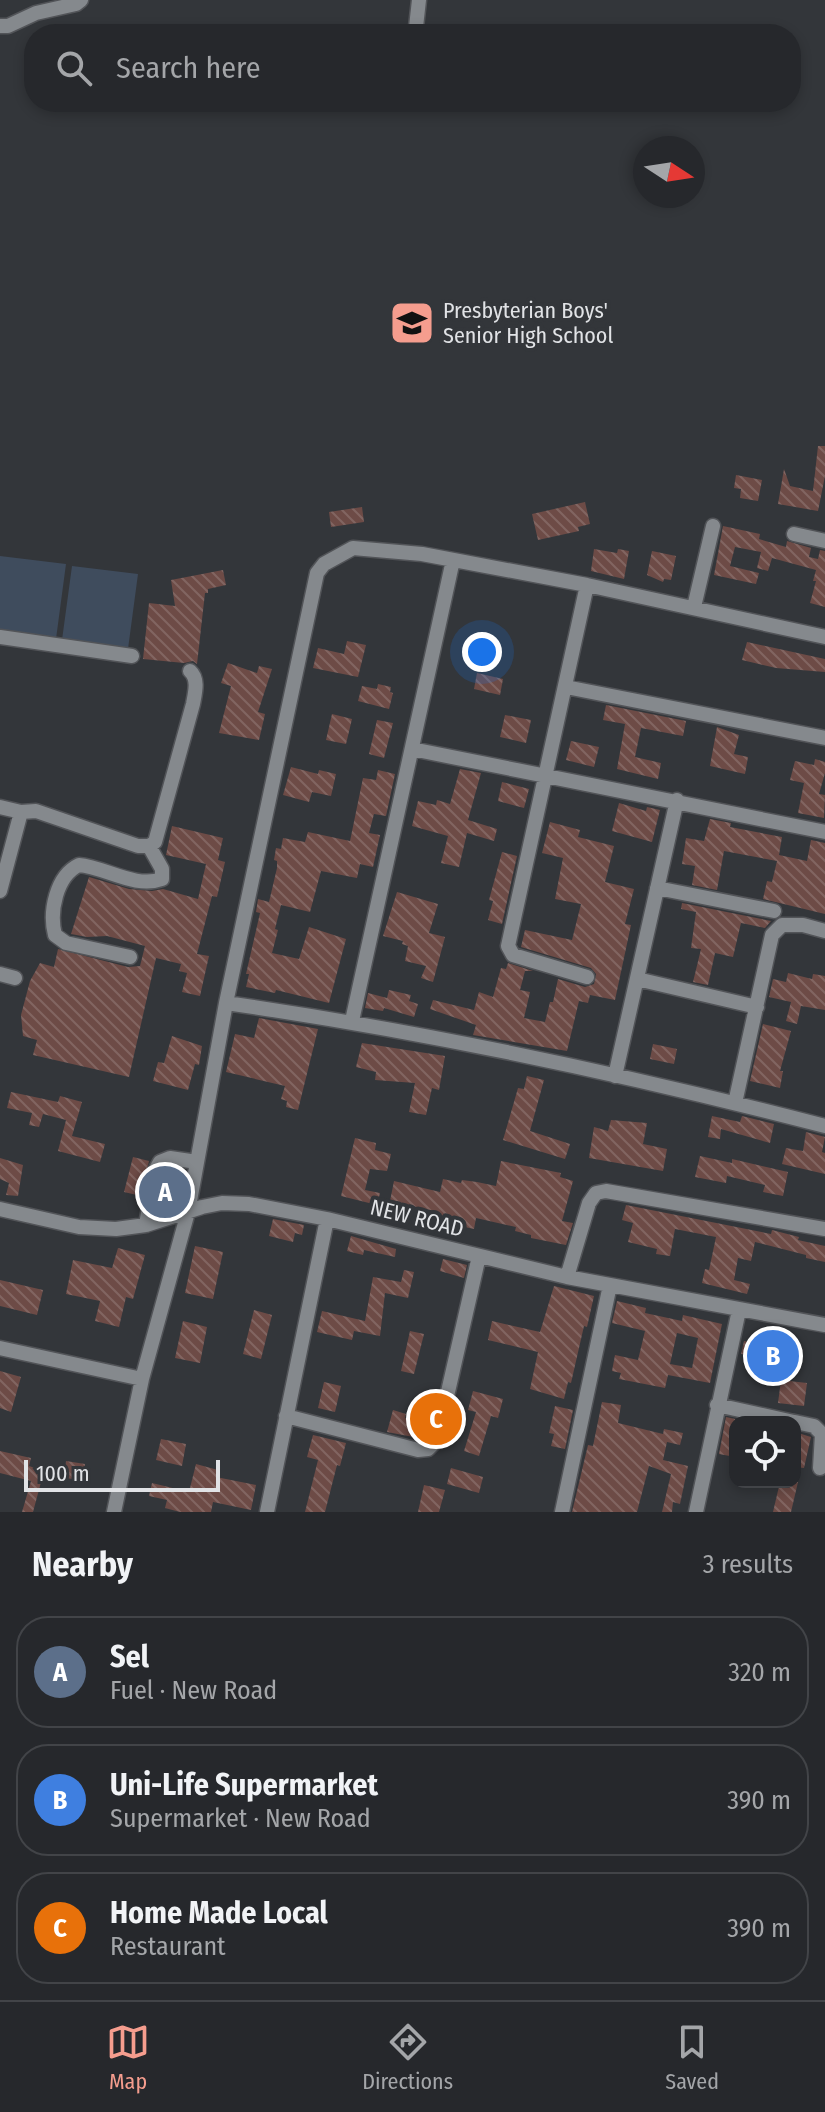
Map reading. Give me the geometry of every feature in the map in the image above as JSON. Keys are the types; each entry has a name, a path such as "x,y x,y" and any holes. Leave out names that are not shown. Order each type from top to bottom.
{"street":[{"path":"0,26 8,26 36,13 76,4 81,0"},
{"path":"416,24 419,0"},
{"path":"694,607 713,526"},
{"path":"794,534 825,541"},
{"path":"114,1512 142,1379 188,1212 226,1003 317,573 324,564 353,548 453,560 694,607 825,637"},
{"path":"352,1021 453,560"},
{"path":"587,585 508,946 513,955 587,977"},
{"path":"0,637 132,656"},
{"path":"0,807 21,812 36,811 138,846 149,846 155,842 193,704 195,683 194,674 190,671"},
{"path":"566,687 825,738"},
{"path":"412,749 825,832"},
{"path":"615,1076 677,800"},
{"path":"0,891 21,812"},
{"path":"130,957 66,943 55,935 52,925 58,889 70,869 79,865 131,879 152,882 162,879 162,869 149,846"},
{"path":"657,888 774,911"},
{"path":"735,1103 772,935 782,925 803,925 825,931"},
{"path":"637,979 757,1007"},
{"path":"226,1003 352,1021 615,1076 825,1126"},
{"path":"146,1225 155,1171 160,1162 170,1158 197,1162"},
{"path":"567,1277 589,1203 596,1193 606,1191 825,1229"},
{"name":"NEW ROAD","path":"0,1209 79,1227 116,1229 146,1225 222,1203 249,1204 327,1219 567,1277 825,1325"},
{"path":"267,1512 327,1219"},
{"path":"286,1416 418,1450 428,1449 437,1440 479,1256"},
{"path":"562,1512 610,1285"},
{"path":"696,1512 739,1310"},
{"path":"0,1348 142,1379"},
{"path":"717,1405 767,1416"},
{"path":"801,1423 814,1426 822,1434 820,1468"}],"shaded area":[{"path":"0,556 66,564 56,639 0,632"},
{"path":"72,566 138,574 128,649 62,640"}],"building":[{"path":"818,446 825,446 825,476 818,511 778,504 784,469 790,486 813,491"},
{"path":"736,475 762,480 758,501 740,498 741,489 734,488"},
{"path":"585,502 590,524 578,527 579,531 538,540 532,514"},
{"path":"362,507 364,522 331,527 329,512"},
{"path":"723,526 760,534 759,539 786,547 787,541 811,548 809,557 818,559 820,550 825,551 825,607 810,603 816,570 772,558 768,571 757,568 761,552 735,547 730,566 759,573 756,584 714,575"},
{"path":"594,549 617,553 618,549 629,551 624,579 591,571"},
{"path":"652,551 676,556 671,580 664,579 663,582 647,575"},
{"path":"223,570 226,585 208,589 205,593 197,664 193,661 143,659 149,603 175,606 171,580"},
{"path":"347,641 366,645 358,677 313,668 318,648 344,654"},
{"path":"747,642 825,659 825,672 776,668 742,660"},
{"path":"228,663 257,673 259,666 272,669 258,712 265,714 259,740 219,733 231,686 221,683"},
{"path":"477,673 503,679 500,695 474,689"},
{"path":"378,684 391,687 390,692 393,693 389,709 358,701 362,686 377,689"},
{"path":"606,705 686,721 683,736 641,728 635,757 661,763 658,779 617,769 625,724 603,720"},
{"path":"332,714 352,719 346,744 326,740"},
{"path":"505,715 531,720 526,743 500,737"},
{"path":"377,720 393,723 384,758 369,754"},
{"path":"717,727 739,735 734,754 748,757 745,774 710,766"},
{"path":"571,741 599,747 594,767 566,760"},
{"path":"815,759 825,762 819,794 825,795 824,818 798,813 804,783 790,780 795,761 814,765"},
{"path":"291,767 318,774 319,770 336,774 331,796 312,792 309,802 283,795"},
{"path":"460,769 481,773 468,820 497,829 494,841 467,833 459,867 441,863 448,836 412,826 418,801 436,805 437,800 450,804"},
{"path":"378,770 395,774 386,816 374,814 369,833 380,835 373,867 360,864 357,878 321,871 310,912 281,905 275,929 278,930 272,953 299,959 309,927 346,939 329,1003 276,990 275,993 246,987 249,974 246,974 260,913 256,912 258,899 269,902 277,868 277,861 274,860 276,848 281,849 283,838 305,842 308,832 350,841 363,778 376,780"},
{"path":"502,782 529,789 524,808 498,801"},
{"path":"619,803 646,811 647,807 660,810 652,842 612,831"},
{"path":"710,819 731,823 730,827 782,837 779,855 807,861 811,840 825,843 825,914 763,899 767,881 772,882 777,861 724,851 717,890 692,885 695,866 682,864 686,838 704,841"},
{"path":"550,822 580,830 578,837 614,846 605,882 634,889 625,924 631,925 615,1000 590,995 588,1003 579,1001 567,1051 473,1035 476,1025 430,1009 433,1000 474,1010 479,992 493,997 501,968 506,969 508,963 533,971 525,971 520,990 530,992 524,1018 545,1022 558,979 585,987 594,984 596,974 591,968 521,947 525,930 572,940 581,904 555,899 563,858 542,853"},
{"path":"172,826 223,838 218,860 225,862 217,897 212,896 197,954 209,956 200,996 182,992 187,973 179,971 181,964 156,958 129,1077 33,1055 37,1040 23,1036 21,1015 30,981 40,963 54,967 58,949 128,967 140,966 145,946 107,936 71,934 89,877 129,889 163,889 198,899 206,864 166,855"},
{"path":"502,852 517,856 502,924 488,920 493,901 489,900"},
{"path":"397,892 438,904 429,933 445,937 433,982 421,978 426,966 405,961 408,946 402,944 403,941 383,936"},
{"path":"682,903 771,921 765,928 741,923 733,957 715,953 708,985 693,982 701,949 691,948 696,912 681,909"},
{"path":"788,973 812,979 813,974 825,976 825,1010 801,1006 797,1024 786,1021 791,1002 769,997 773,979 786,982"},
{"path":"389,990 411,995 409,1001 418,1004 414,1017 384,1008 383,1011 365,1008 368,993 387,998"},
{"path":"259,1018 318,1029 298,1110 286,1107 287,1101 281,1099 285,1086 226,1072 235,1034 254,1038"},
{"path":"763,1024 791,1031 780,1071 783,1071 780,1088 750,1081"},
{"path":"172,1036 202,1046 199,1065 195,1064 188,1090 153,1081 158,1062 164,1063"},
{"path":"362,1043 445,1056 439,1090 432,1088 426,1115 409,1112 415,1083 375,1080 376,1072 356,1067"},
{"path":"653,1044 677,1049 674,1064 650,1059"},
{"path":"527,1076 544,1080 530,1131 570,1144 565,1159 503,1140 518,1088 524,1089"},
{"path":"11,1092 58,1102 60,1096 82,1102 72,1136 105,1144 100,1162 58,1151 66,1120 43,1114 39,1127 29,1125 32,1113 7,1108"},
{"path":"712,1116 740,1122 742,1116 774,1124 770,1143 721,1129 720,1139 708,1137"},
{"path":"611,1120 647,1123 643,1144 667,1149 663,1171 589,1158 594,1127 608,1131"},
{"path":"806,1132 825,1137 822,1152 825,1153 825,1174 782,1164 786,1148 803,1151"},
{"path":"355,1138 376,1143 375,1150 391,1154 387,1171 370,1169 365,1190 380,1193 377,1205 341,1196"},
{"path":"700,1156 732,1163 732,1159 788,1172 783,1196 763,1192 765,1185 727,1176 726,1183 695,1177"},
{"path":"133,1157 149,1161 141,1196 124,1192"},
{"path":"0,1158 23,1165 18,1196 6,1195 9,1183 0,1179"},
{"path":"501,1161 561,1173 560,1177 573,1181 562,1221 573,1223 566,1245 531,1238 531,1235 515,1231 516,1227 476,1218 474,1229 433,1220 435,1211 390,1201 394,1181 440,1192 443,1179 496,1186"},
{"path":"626,1205 799,1237 798,1240 825,1246 825,1262 755,1242 751,1261 738,1258 734,1280 750,1284 747,1294 702,1283 705,1269 709,1270 716,1237 675,1229 670,1256 656,1254 657,1249 628,1242 633,1223 622,1220"},
{"path":"273,1219 304,1225 302,1235 295,1233 293,1242 269,1236"},
{"path":"351,1236 396,1249 395,1257 364,1250 363,1255 347,1251"},
{"path":"195,1246 223,1252 213,1299 185,1293"},
{"path":"118,1248 145,1255 133,1299 126,1297 119,1327 95,1321 100,1301 66,1294 73,1260 112,1268"},
{"path":"443,1259 467,1265 464,1278 440,1271"},
{"path":"404,1270 414,1272 408,1298 385,1293 380,1336 354,1331 352,1340 317,1332 322,1311 365,1321 373,1277 401,1282"},
{"path":"0,1280 43,1290 37,1315 0,1306"},
{"path":"554,1286 594,1296 564,1399 530,1389 538,1352 488,1340 492,1321 540,1332"},
{"path":"617,1301 646,1308 645,1313 682,1321 683,1315 722,1324 710,1383 668,1375 665,1388 619,1379 621,1373 612,1371 615,1355 638,1360 645,1331 612,1323","holes":["677,1333 698,1338 692,1368 670,1364"]},
{"path":"254,1310 272,1315 261,1359 243,1354"},
{"path":"183,1321 207,1327 200,1363 175,1358"},
{"path":"410,1331 424,1334 414,1374 401,1371"},
{"path":"744,1341 776,1347 774,1360 741,1354"},
{"path":"0,1371 21,1377 11,1412 0,1408"},
{"path":"781,1380 807,1383 804,1406 778,1403"},
{"path":"324,1382 341,1386 335,1412 318,1408"},
{"path":"473,1391 503,1399 498,1418 491,1416 479,1456 464,1451 476,1412 468,1410"},
{"path":"602,1402 621,1405 618,1423 663,1434 664,1429 683,1433 680,1445 667,1442 663,1460 688,1466 680,1504 673,1502 672,1512 662,1512 671,1474 649,1466 637,1512 572,1512 588,1445 593,1446"},
{"path":"555,1406 573,1410 565,1449 551,1446 554,1434 549,1433"},
{"path":"393,1410 406,1414 405,1418 428,1425 424,1439 387,1432"},
{"path":"726,1417 729,1418 729,1456 719,1454"},
{"path":"801,1434 811,1437 804,1468 801,1468"},
{"path":"313,1435 346,1443 325,1512 305,1512 318,1460 307,1457"},
{"path":"161,1439 186,1444 182,1466 156,1460"},
{"path":"0,1451 31,1458 29,1466 44,1471 33,1512 22,1512 31,1481 0,1473"},
{"path":"66,1461 85,1464 83,1480 64,1478"},
{"path":"196,1464 218,1470 216,1477 256,1485 251,1510 213,1502 211,1512 180,1512 165,1508 167,1500 149,1496 152,1483 189,1492"},
{"path":"451,1468 483,1477 479,1493 447,1484"},
{"path":"424,1485 445,1490 439,1512 418,1512"},
{"path":"779,1488 797,1488 791,1512 773,1512"}],"place":[{"name":"Presbyterian Boys' Senior High School","path":"412,323"},
{"name":"Sel","path":"165,1192"},
{"name":"Uni-Life Supermarket","path":"773,1356"},
{"name":"Home Made Local","path":"436,1419"}]}
